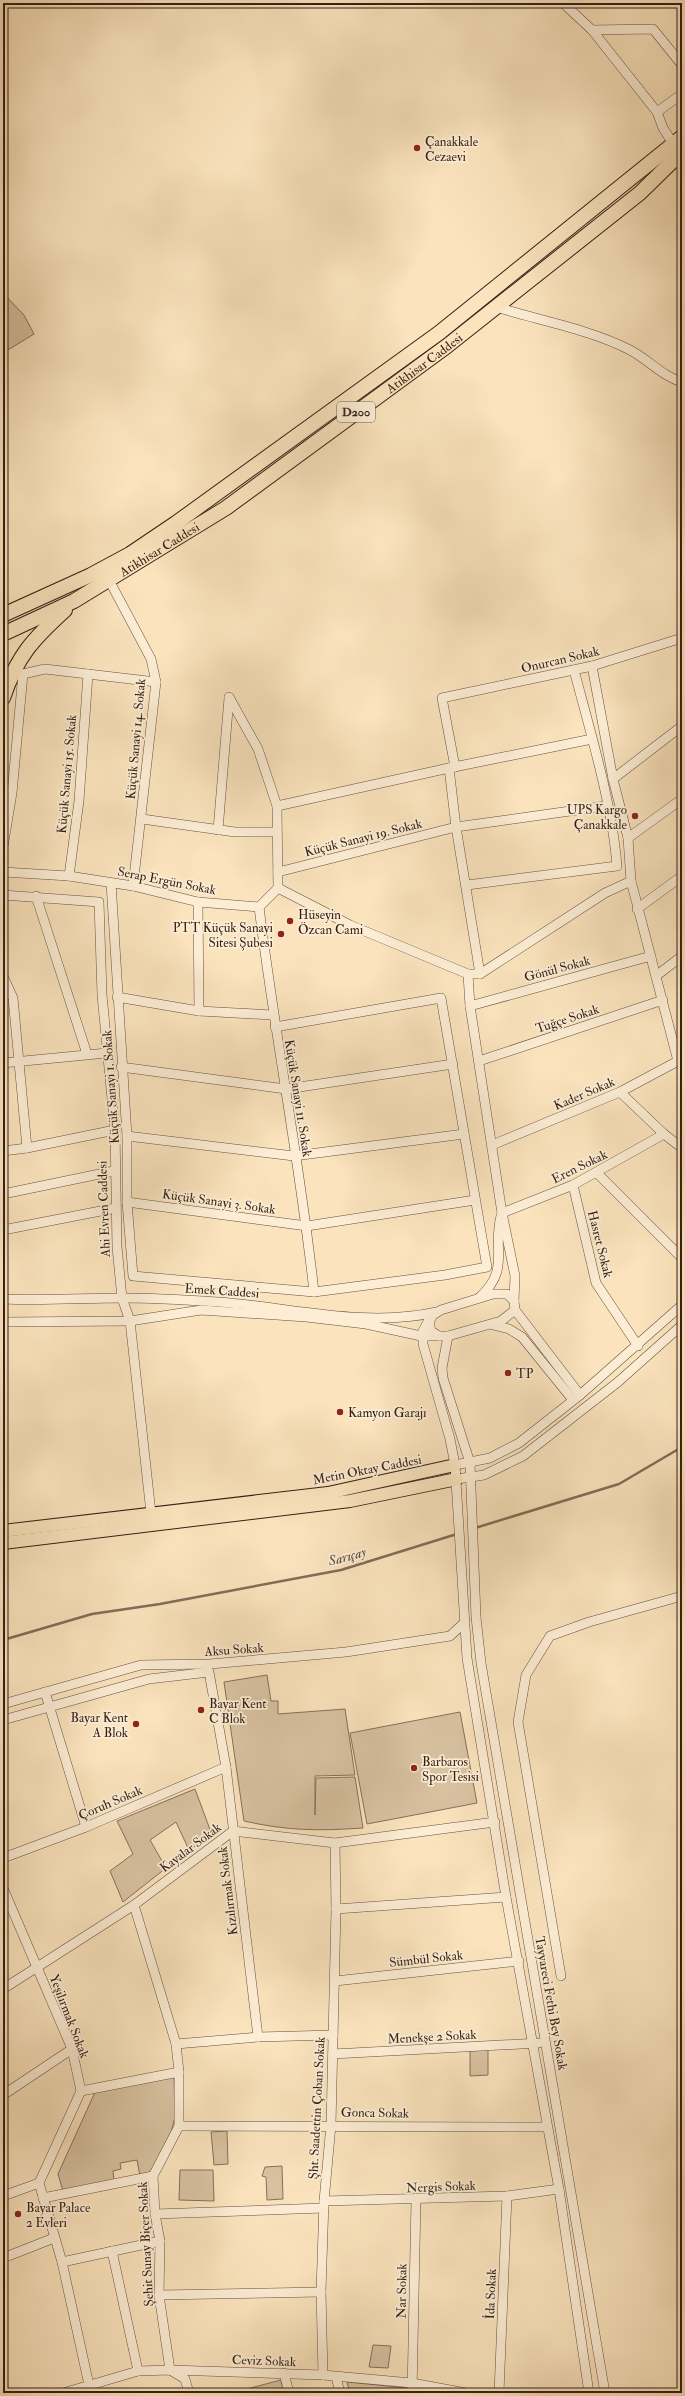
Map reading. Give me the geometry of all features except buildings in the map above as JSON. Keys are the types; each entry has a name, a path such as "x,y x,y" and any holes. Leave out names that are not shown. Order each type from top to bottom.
{"highway":[{"name":"Atikhisar Caddesi","path":"3,615 91,575 130,554 176,523 438,333 679,144"},
{"name":"Atikhisar Caddesi","path":"3,634 74,601 226,508 441,350 640,193 679,144"},
{"path":"584,217 594,228"},
{"path":"3,698 20,657 38,635 74,601"}],"main road":[{"name":"Metin Oktay Caddesi","path":"3,1531 328,1493 455,1465"},
{"name":"Metin Oktay Caddesi","path":"3,1543 350,1501 457,1482"}],"street":[{"path":"563,3 592,30 657,112 663,128 679,144"},
{"path":"592,30 653,29 682,65"},
{"path":"657,112 682,94"},
{"path":"496,308 603,339 631,350 671,379 682,382"},
{"name":"Küçük Sanayi 14. Sokak","path":"110,580 150,659 156,682 142,819 133,886"},
{"name":"Onurcan Sokak","path":"452,767 442,698 592,666 682,638"},
{"path":"592,666 613,779 628,838 631,881 637,909 663,1000 679,1048 680,1062"},
{"path":"3,847 12,793 23,674 45,669 156,682"},
{"path":"467,885 617,866 615,846 592,739 574,670"},
{"name":"Küçük Sanayi 15. Sokak","path":"69,876 79,801 88,674"},
{"path":"218,830 229,697 258,749 277,806 276,832 278,888 259,907"},
{"path":"613,779 682,726"},
{"path":"277,806 452,767 592,739"},
{"path":"452,767 456,827 467,885 480,974"},
{"path":"628,838 682,799"},
{"name":"Küçük Sanayi 19. Sokak","path":"278,872 456,827 606,806"},
{"path":"142,819 218,830 276,832"},
{"name":"Serap Ergün Sokak","path":"3,872 69,876 133,886 198,902 259,907"},
{"path":"637,909 682,876"},
{"path":"278,888 350,926 468,974 480,974 605,893 631,881"},
{"name":"Küçük Sanayi 1. Sokak","path":"111,883 117,997 127,1136 127,1202 133,1276 314,1292"},
{"path":"3,895 36,896 87,1054"},
{"name":"Ahi Evren Caddesi","path":"36,896 99,902 102,994 115,1130 114,1171 122,1298 130,1321 151,1513"},
{"path":"198,902 199,1011"},
{"name":"Küçük Sanayi 11. Sokak","path":"259,907 272,1014 286,1089 294,1156 307,1226 314,1292"},
{"name":"Gönül Sokak","path":"470,1006 651,956"},
{"path":"656,976 682,956"},
{"path":"468,974 470,1006 478,1061 502,1213 515,1276 515,1305 576,1398"},
{"path":"3,976 13,998 20,1060 27,1148"},
{"path":"117,997 199,1011 272,1014"},
{"path":"274,1027 441,998 487,1267 445,1275 314,1292"},
{"name":"Tuğçe Sokak","path":"478,1061 663,1000"},
{"path":"3,1063 20,1060 107,1053"},
{"name":"Kader Sokak","path":"492,1145 620,1092 680,1062"},
{"path":"122,1067 286,1089 453,1064"},
{"path":"620,1092 664,1134 682,1148"},
{"path":"3,1151 27,1148 115,1130"},
{"path":"127,1136 294,1156 464,1134"},
{"name":"Eren Sokak","path":"502,1213 573,1185 597,1173 664,1134"},
{"path":"3,1194 114,1171"},
{"path":"597,1173 682,1258"},
{"name":"Hasret Sokak","path":"573,1185 596,1283 638,1346"},
{"name":"Küçük Sanayi 3. Sokak","path":"127,1202 307,1226 475,1200"},
{"path":"3,1230 116,1208"},
{"path":"478,1299 493,1282 498,1270 500,1251 498,1226 502,1213"},
{"name":"Emek Caddesi","path":"3,1299 48,1302 122,1298 219,1302 378,1319 434,1315 478,1299 503,1294 511,1297 515,1305"},
{"path":"3,1322 130,1321 201,1310 366,1324 423,1336 444,1336 505,1320 515,1305"},
{"name":"Metin Oktay Caddesi","path":"455,1465 490,1458 519,1443 638,1346 682,1305"},
{"path":"423,1336 434,1315"},
{"path":"434,1315 429,1322 431,1331 444,1336"},
{"path":"492,1324 509,1329 522,1337 576,1398"},
{"name":"Metin Oktay Caddesi","path":"457,1482 484,1475 505,1466 545,1441 618,1382 682,1325"},
{"name":"Tayyareci Fethi Bey Sokak","path":"423,1336 423,1344 450,1440 455,1465 468,1658 506,1897 519,1961 547,2127 559,2188 589,2393"},
{"name":"Tayyareci Fethi Bey Sokak","path":"444,1336 442,1368 443,1378 470,1463 472,1479 476,1617 497,1762 605,2393"},
{"path":"562,1976 518,1722 526,1675 550,1636 589,1622 682,1596"},
{"name":"Aksu Sokak","path":"3,1704 141,1665 210,1664 346,1652 450,1636 465,1622"},
{"name":"Aksu Sokak","path":"3,1720 149,1679 209,1672"},
{"name":"Kızılırmak Sokak","path":"209,1672 226,1767 258,2037"},
{"path":"45,1692 86,1827"},
{"name":"Çoruh Sokak","path":"3,1858 86,1827 226,1767"},
{"name":"Kayalar Sokak","path":"3,1989 36,1966 134,1905 233,1831 335,1843 495,1822"},
{"name":"Şht. Saadettin Çoban Sokak","path":"323,2375 322,2292 324,2204 331,2125 335,1981 335,1843"},
{"name":"Yeşilırmak Sokak","path":"3,1888 72,2049 81,2091"},
{"path":"336,1909 506,1897"},
{"name":"Şehit Sunay Biçer Sokak","path":"134,1905 176,2044 179,2072 179,2126 153,2176 155,2214 160,2241 159,2295 170,2370"},
{"name":"Sümbül Sokak","path":"335,1981 519,1961"},
{"path":"176,2044 258,2037 333,2034"},
{"name":"Menekşe 2 Sokak","path":"333,2054 546,2043"},
{"path":"3,2094 72,2049"},
{"path":"89,2385 62,2262 39,2183 81,2091 179,2072"},
{"name":"Gonca Sokak","path":"179,2126 331,2125 547,2127"},
{"path":"43,2198 153,2176"},
{"path":"3,2196 39,2183"},
{"name":"Nergis Sokak","path":"155,2214 324,2204 507,2196 559,2188"},
{"name":"İda Sokak","path":"499,2393 507,2196"},
{"name":"Nar Sokak","path":"412,2393 416,2200"},
{"path":"3,2258 54,2238"},
{"path":"62,2262 160,2241"},
{"path":"112,2251 138,2371"},
{"path":"159,2295 322,2292"},
{"path":"170,2370 185,2379 189,2393"},
{"name":"Ceviz Sokak","path":"63,2393 138,2371 170,2370 323,2375 412,2383 466,2393"},
{"path":"284,2374 289,2393"},
{"path":"336,2377 340,2393"}],"shaded area":[{"path":"3,293 24,315 34,334 3,353"},
{"path":"267,1675 271,1701 278,1701 278,1714 345,1709 355,1775 315,1776 315,1815 316,1778 355,1777 363,1828 332,1830 304,1829 275,1827 244,1821 224,1682"},
{"name":"Barbaros Spor Tesisi","path":"460,1712 477,1803 367,1824 350,1733"},
{"path":"195,1789 212,1835 189,1850 176,1822 150,1840 166,1868 123,1902 110,1871 133,1854 117,1821"},
{"path":"488,2049 488,2075 470,2076 470,2051"},
{"path":"174,2077 175,2117 169,2140 150,2174 140,2176 137,2160 120,2163 121,2169 113,2171 114,2181 63,2191 58,2174 96,2090"},
{"path":"227,2131 228,2164 214,2165 211,2132"},
{"path":"282,2166 283,2199 267,2200 266,2177 262,2176 265,2167"},
{"path":"180,2170 213,2170 214,2201 179,2200"},
{"path":"373,2345 391,2346 388,2368 369,2367"},
{"path":"281,2380 284,2393 243,2393 243,2390"},
{"path":"347,2382 407,2388 406,2393 350,2393"}],"waterway":[{"name":"Sarıçay","path":"475,1528 619,1484 682,1447"},
{"name":"Sarıçay","path":"3,1640 92,1614 160,1604 341,1570 457,1534"}],"place":[{"name":"Çanakkale Cezaevi","path":"417,148"},
{"name":"UPS Kargo Çanakkale","path":"635,816"},
{"name":"Hüseyin Özcan Cami","path":"290,921"},
{"name":"PTT Küçük Sanayi Sitesi Şubesi","path":"281,934"},
{"name":"TP","path":"508,1373"},
{"name":"Kamyon Garajı","path":"340,1412"},
{"name":"Bayar Kent C Blok","path":"201,1710"},
{"name":"Bayar Kent A Blok","path":"136,1724"},
{"name":"Barbaros Spor Tesisi","path":"414,1768"},
{"name":"Bayar Palace 2 Evleri","path":"18,2214"}]}
